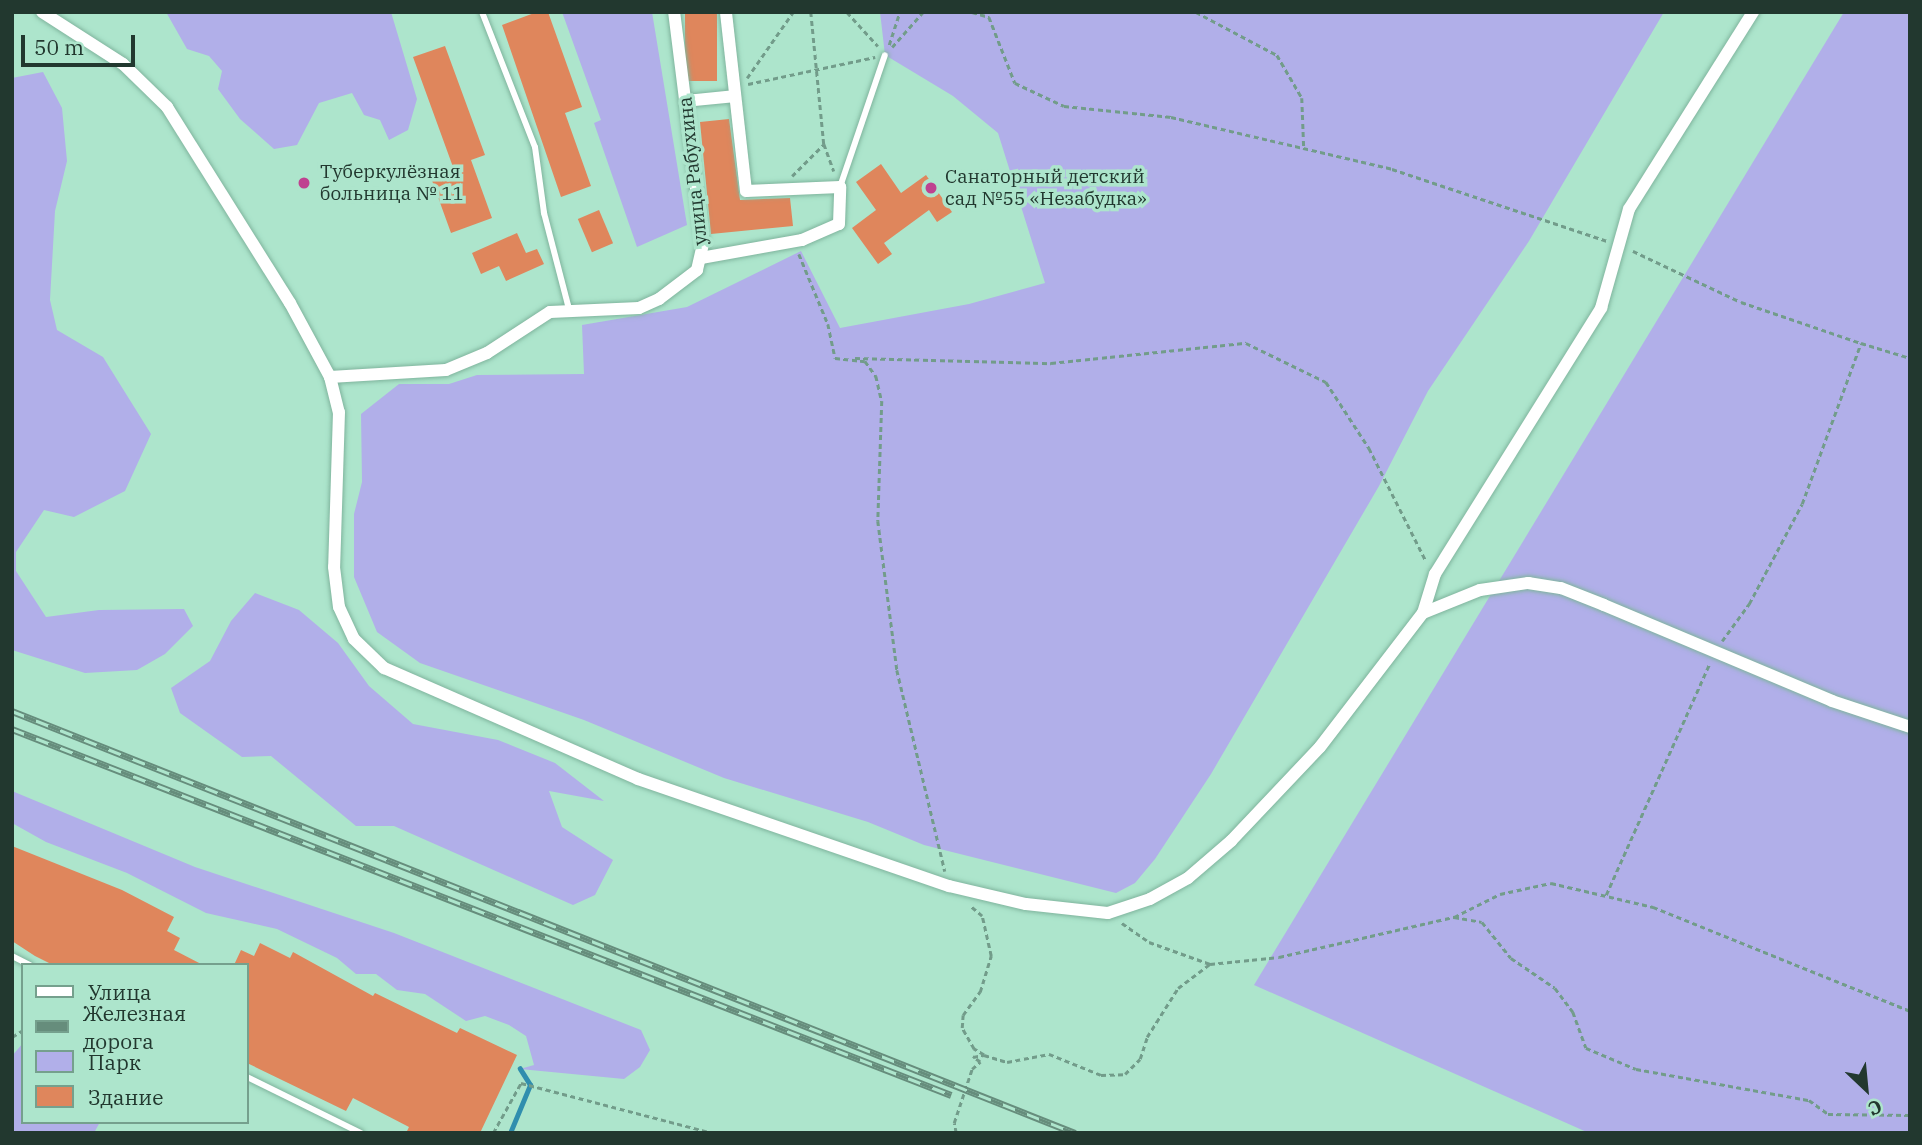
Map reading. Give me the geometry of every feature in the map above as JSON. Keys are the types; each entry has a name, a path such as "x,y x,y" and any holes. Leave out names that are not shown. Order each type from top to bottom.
{"street":[{"path":"42,12 123,64 167,107 290,303 330,377 339,411 334,567 339,607 354,639 384,668 638,779 948,886 1026,904 1108,913 1188,878 1231,841 1320,747 1423,613 1435,575 1601,308 1629,209 1753,12"},
{"name":"улица Рабухина","path":"330,377 446,370 487,353 528,323 569,309 639,308 685,282 701,258 674,12"},
{"path":"701,258 796,242 839,224 840,187 747,191 726,12"},
{"path":"685,101 735,96"},
{"path":"1423,613 1480,590 1528,583 1561,588 1832,701 1910,727"}],"lane":[{"path":"482,12 535,147 544,213 569,309"},
{"path":"840,187 886,55"},
{"path":"248,1077 361,1133"}],"path":[{"path":"793,12 743,85 886,55 923,12"},
{"path":"811,12 824,144 840,187"},
{"path":"847,12 886,55"},
{"path":"886,55 900,12"},
{"path":"972,12 989,17 1015,83 1064,106 1171,117 1392,169 1619,244 1741,302 1910,358"},
{"path":"1196,12 1277,55 1303,98 1304,149"},
{"path":"778,190 824,144"},
{"path":"796,242 828,324 835,358"},
{"path":"835,358 1051,363 1246,343 1326,382 1369,448 1417,547 1435,575"},
{"path":"1606,896 1715,651 1749,604 1802,504 1861,343"},
{"path":"835,358 865,361 876,376 882,401 878,521 897,670 948,886 982,916 990,938 987,975 963,1015 962,1028 974,1049 1007,1062 1049,1054 1101,1075 1125,1074 1140,1059 1147,1037 1178,988 1210,964"},
{"path":"1108,913 1149,942 1210,964 1279,957 1454,917 1500,894 1551,883 1653,907 1910,1011"},
{"path":"1454,917 1482,922 1511,958 1555,988 1573,1012 1586,1048 1636,1069 1809,1100 1828,1114 1910,1115"},
{"path":"956,1133 954,1123 965,1090 979,1062 973,1057 984,1055"},
{"path":"493,1133 522,1083 713,1133"}],"green space":[{"path":"166,12 391,12 417,99 408,130 389,140 380,120 364,115 352,93 319,103 297,145 274,149 240,119 218,89 222,71 209,56 187,49"},
{"path":"562,12 652,12 687,225 637,247 594,123 601,120"},
{"path":"880,12 1664,12 1529,241 1428,391 1379,486 1211,774 1155,859 1135,883 1116,893 924,845 868,822 724,778 584,720 420,663 377,632 354,577 354,514 362,482 361,414 399,384 449,384 477,375 584,374 582,325 687,307 801,251 840,328 969,304 1045,283 998,133 953,96 885,55"},
{"path":"1844,12 1910,12 1910,1133 1589,1133 1254,985"},
{"path":"43,72 62,108 67,161 55,211 50,300 57,330 103,357 151,434 125,491 74,517 44,510 16,552 16,571 46,617 99,610 184,609 193,626 165,654 137,670 85,673 12,650 12,78"},
{"path":"255,593 299,610 338,643 369,686 413,724 498,740 555,763 604,801 549,791 562,827 613,860 595,895 573,905 394,826 356,826 271,756 242,757 180,713 171,688 210,661 231,621"},
{"path":"12,791 195,867 394,933 641,1030 650,1050 640,1067 624,1079 520,1069 534,1065 526,1036 509,1025 485,1016 466,1021 425,994 397,990 376,974 356,974 337,958 277,929 206,913 127,873 46,842 12,823"},
{"path":"21,1045 21,1124 99,1124 94,1133 12,1133 12,1056"}],"building":[{"path":"537,12 548,12 582,107 565,113 591,186 561,197 502,25"},
{"path":"685,12 717,12 717,81 685,81"},
{"path":"445,46 485,155 471,160 492,218 451,233 430,175 453,167 413,57"},
{"path":"729,119 740,200 790,198 793,226 711,234 700,122"},
{"path":"881,164 901,193 926,175 952,212 937,222 929,210 884,243 892,254 878,264 852,228 876,210 856,182"},
{"path":"599,210 613,243 592,252 578,219"},
{"path":"517,233 526,253 537,249 544,264 506,281 499,266 481,274 472,253"},
{"path":"12,846 122,890 174,917 167,931 180,938 174,950 199,963 49,963 12,941"},
{"path":"260,943 290,958 293,952 373,996 375,993 457,1033 460,1028 517,1055 480,1133 406,1133 409,1127 353,1098 346,1111 248,1063 248,963 235,963 241,950 254,956"}],"waterway":[{"path":"510,1133 530,1085 520,1069"}],"railway":[{"path":"12,711 1075,1133"},
{"path":"12,729 951,1095"}],"place":[{"name":"Туберкулёзная больница № 11","path":"304,183"},
{"name":"Санаторный детский сад №55 «Незабудка»","path":"931,188"}]}
